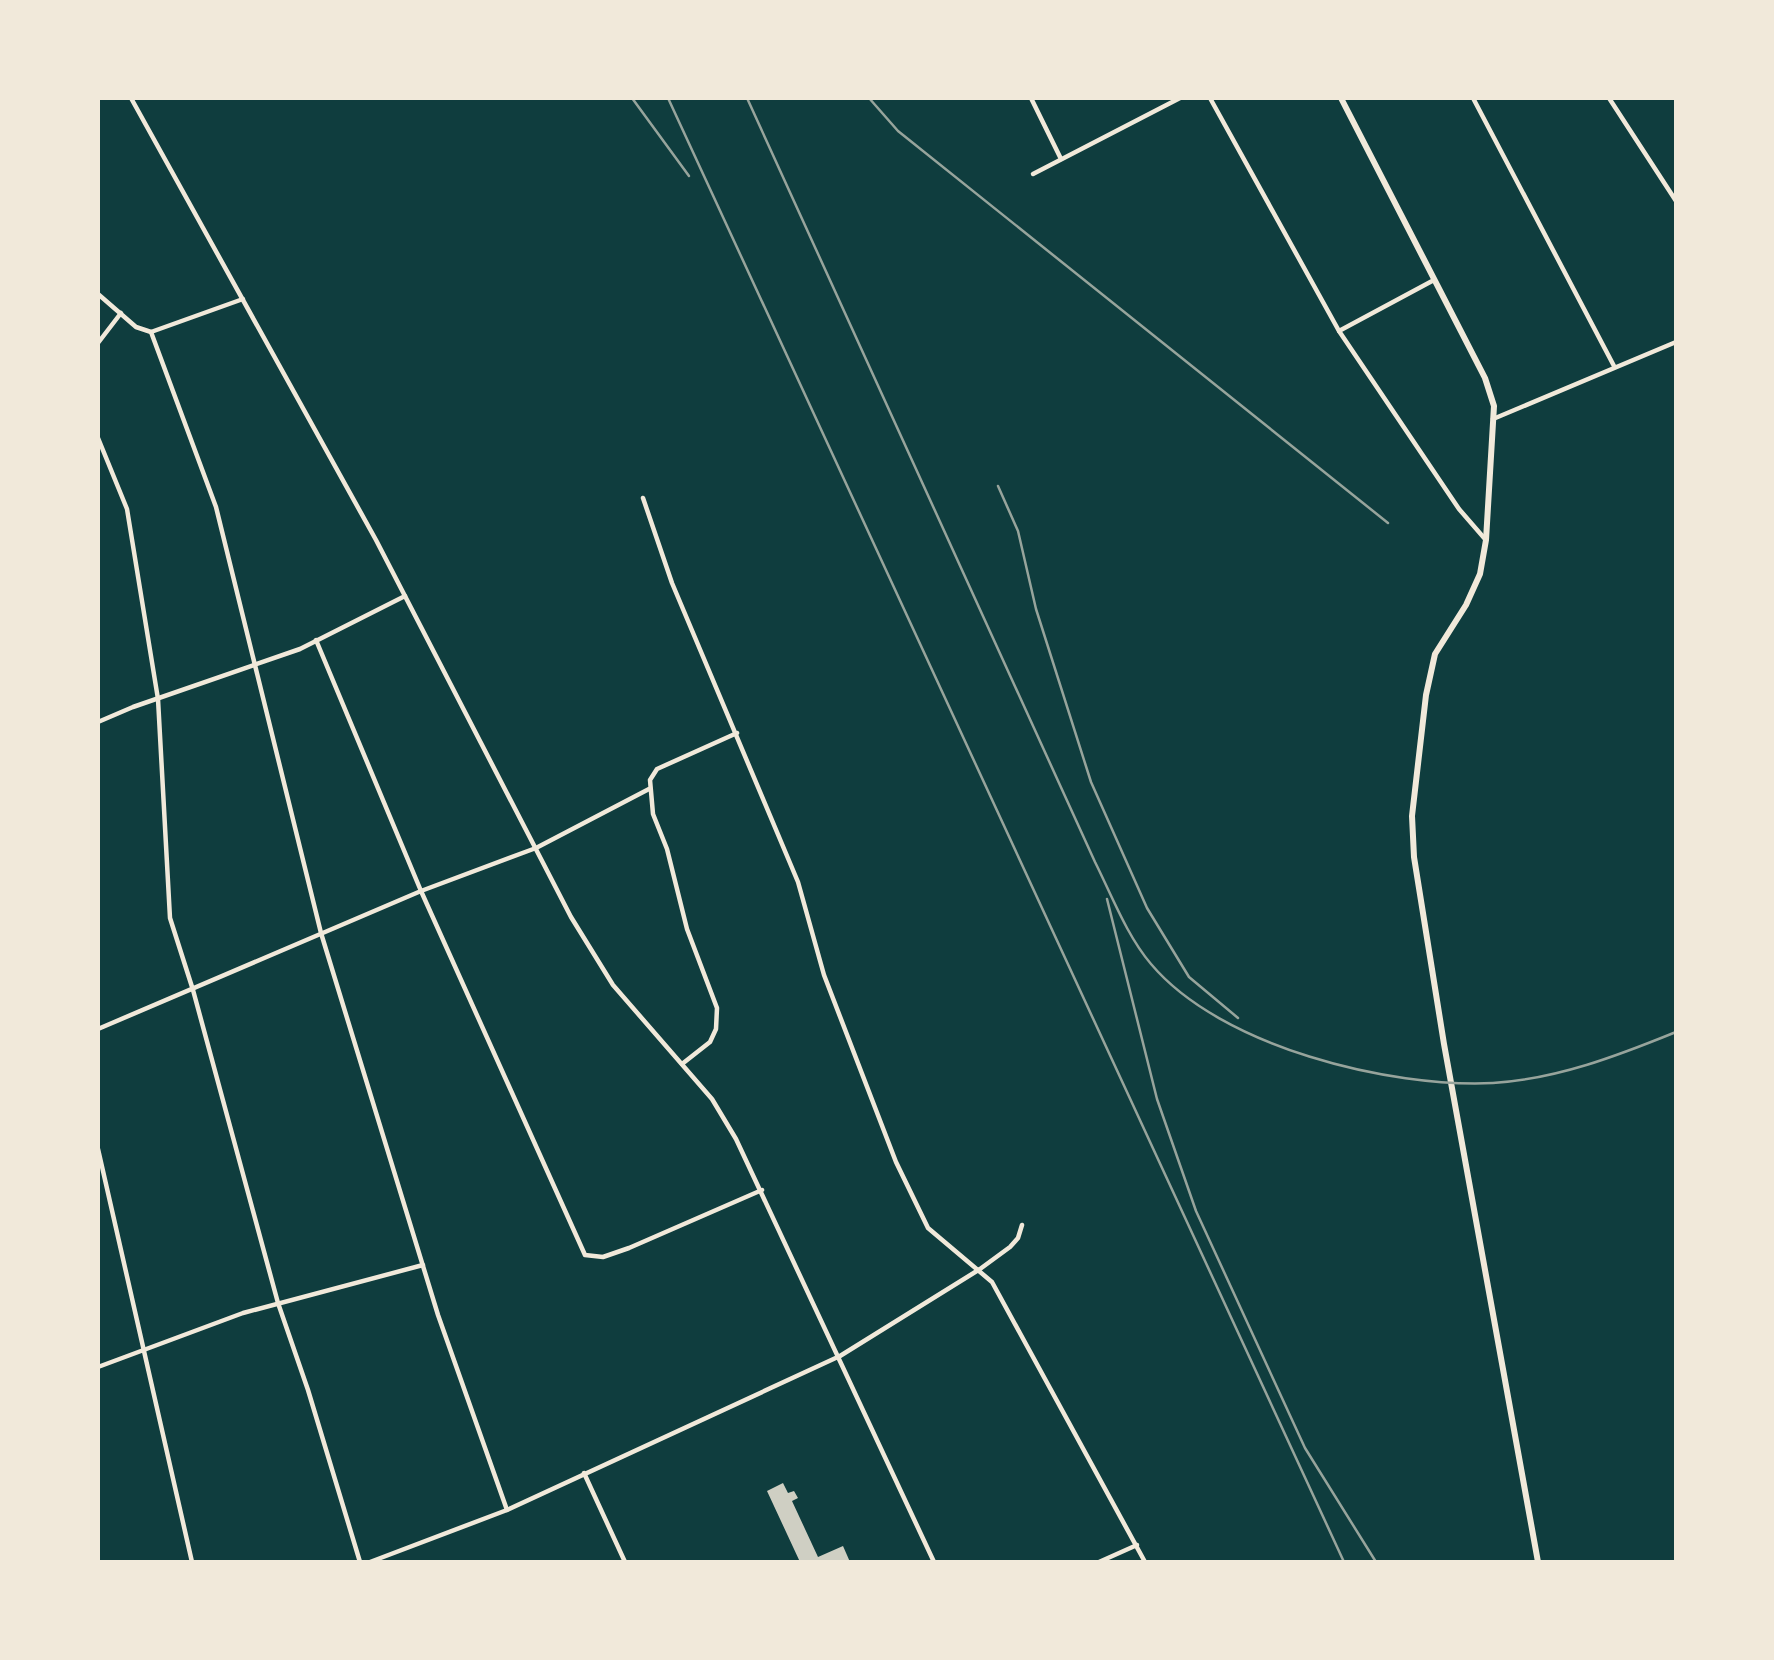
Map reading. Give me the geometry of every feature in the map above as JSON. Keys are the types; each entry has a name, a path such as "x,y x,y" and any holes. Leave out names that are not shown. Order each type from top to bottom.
{"street":[{"path":"131,98 405,596 571,917 612,985 712,1099 762,1190 934,1562"},
{"path":"1031,98 1062,159"},
{"path":"1033,174 1180,98"},
{"path":"1210,98 1339,331 1459,509 1486,540"},
{"path":"1341,98 1485,379 1494,406 1486,540 1480,574 1466,605 1435,654 1426,695 1412,816 1414,857 1442,1031 1538,1562"},
{"path":"1473,98 1614,366"},
{"path":"1609,98 1676,201"},
{"path":"1339,331 1434,280"},
{"path":"98,294 136,327 150,332 243,299"},
{"path":"98,343 121,313"},
{"path":"150,332 216,507 321,933 423,1265 507,1510"},
{"path":"1493,419 1676,342"},
{"path":"98,438 127,509 158,699 170,918 193,990 278,1303 308,1390 360,1562"},
{"path":"643,498 672,583 799,882 824,975 896,1162 928,1228 980,1269 992,1282 1145,1562"},
{"path":"98,722 256,665 316,640 405,596"},
{"path":"316,640 421,891 585,1255 603,1257 652,1239 762,1190"},
{"path":"682,1065 710,1042 716,1029 717,1008 687,929 667,849 653,814 649,780 657,769 737,733"},
{"path":"98,1029 421,891 536,848 649,789"},
{"path":"98,1149 192,1562"},
{"path":"370,1562 507,1510 840,1356 980,1269 1010,1247 1018,1237 1022,1225"},
{"path":"98,1367 278,1303 423,1265"},
{"path":"584,1473 625,1562"},
{"path":"1099,1562 1137,1545"}],"building":[{"path":"783,1483 788,1493 794,1491 798,1498 792,1501 818,1557 843,1546 850,1562 800,1562 767,1491"}],"railway":[{"path":"632,98 689,176"},
{"path":"668,98 1344,1562"},
{"path":"747,98 1095,862 1127,928 1151,964 1182,993 1219,1018 1263,1039 1309,1056 1406,1078 1451,1083 1517,1081 1609,1058 1676,1032"},
{"path":"869,98 898,131 1388,523"},
{"path":"998,486 1018,531 1036,609 1091,782 1147,908 1189,977 1238,1018"},
{"path":"1107,899 1157,1099 1196,1211 1305,1448 1376,1562"}]}
